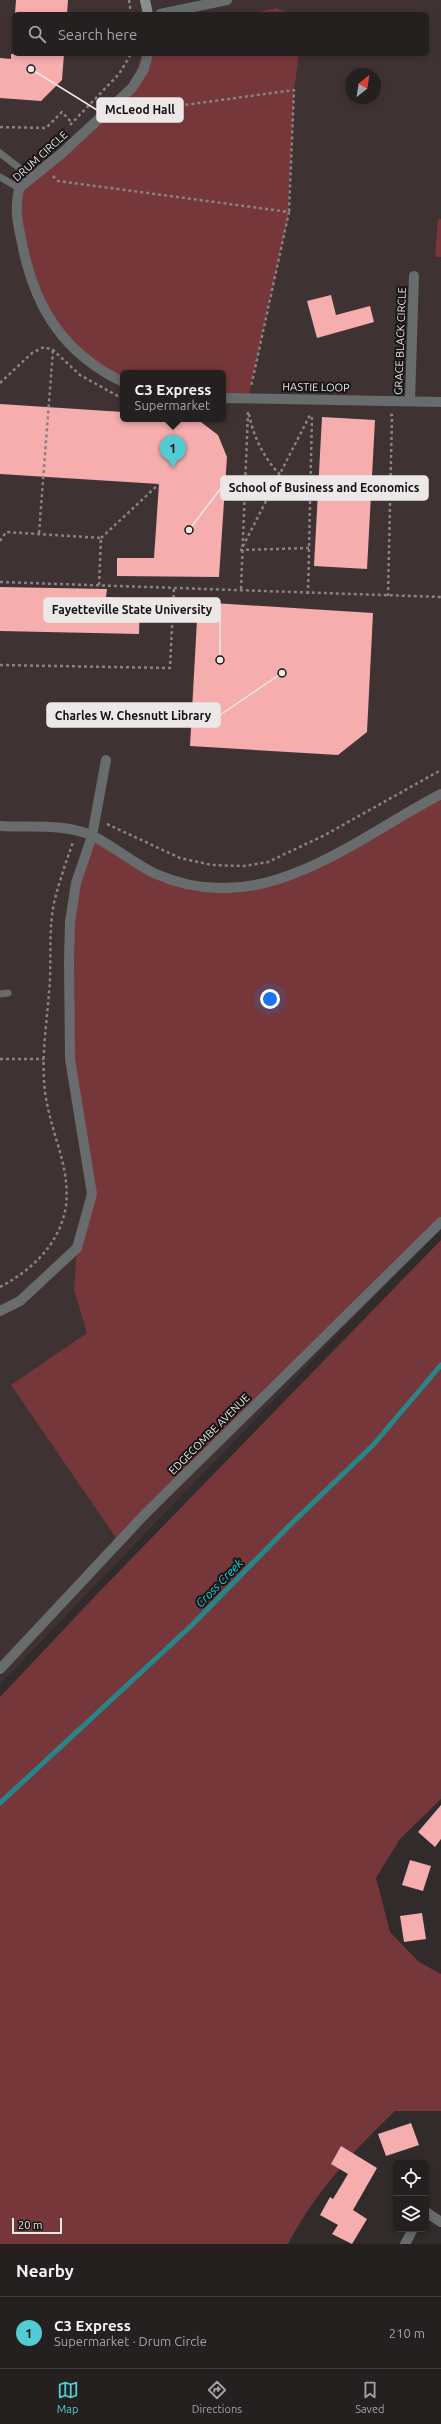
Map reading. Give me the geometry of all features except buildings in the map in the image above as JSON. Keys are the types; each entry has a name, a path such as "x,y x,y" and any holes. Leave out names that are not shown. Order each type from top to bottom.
{"street":[{"path":"144,0 147,12"},
{"path":"170,12 227,0"},
{"name":"DRUM CIRCLE","path":"120,380 102,371 78,353 52,324 41,304 26,261 15,211 19,188 31,177 44,169 132,88 144,69 147,56"},
{"name":"GRACE BLACK CIRCLE","path":"414,276 410,400 441,402"},
{"name":"HASTIE LOOP","path":"226,398 410,400"},
{"path":"0,1311 20,1301 77,1248 92,1194 70,1060 70,922 76,883 92,836 106,760"},
{"path":"0,826 60,828 92,836 155,873 188,885 244,888 269,883 316,865 441,794"},
{"name":"EDGECOMBE AVENUE","path":"0,1668 146,1513 441,1222"},
{"path":"429,2214 441,2222"},
{"path":"405,2244 412,2232"}],"lane":[{"path":"0,153 31,177"},
{"path":"0,177 19,188"},
{"path":"0,994 8,993"}],"path":[{"path":"129,0 131,12"},
{"path":"67,128 119,74 130,56"},
{"path":"124,113 294,90 289,212 248,398"},
{"path":"89,106 101,116"},
{"path":"0,127 46,128 62,112 72,123"},
{"path":"44,169 58,181 289,212"},
{"path":"0,382 32,353 44,347 53,350 39,533"},
{"path":"241,589 248,410 252,431 280,477 309,497"},
{"path":"242,550 312,412 308,594"},
{"path":"388,596 392,415"},
{"path":"99,585 101,538 159,484"},
{"path":"0,541 6,532 101,538"},
{"path":"242,550 309,548"},
{"path":"0,582 241,589 308,594 441,597"},
{"path":"0,665 170,668 174,587"},
{"path":"95,818 180,858 212,865 244,866 268,862 294,851 441,770"},
{"path":"0,1288 29,1268 46,1253 59,1231 66,1206 66,1175 60,1146 48,1108 44,1060 54,904 76,832"},
{"path":"0,1059 44,1060"}],"shaded area":[{"path":"0,0 441,0 441,1227 0,1684"},
{"path":"276,8 287,12 259,12"},
{"path":"141,56 299,56 294,90 288,218 248,399 226,398 226,370 120,370 120,380 102,371 52,324 26,261 19,188 131,88"},
{"path":"438,219 441,219 441,257 435,257"},
{"path":"441,796 441,1221 119,1542 11,1385 87,1333 74,1290 77,1248 92,1194 70,1051 76,883 92,836 155,873 215,888 306,870"},
{"path":"441,1240 441,1799 400,1839 376,1878 390,1932 419,1962 441,1974 441,2111 395,2111 364,2141 336,2173 310,2207 288,2244 0,2244 0,1697 100,1591"}],"waterway":[{"name":"Cross Creek","path":"0,1803 191,1626 289,1526 374,1444 441,1365"}],"place":[{"name":"McLeod Hall","path":"31,69"},
{"name":"C3 Express","path":"173,468"},
{"name":"School of Business and Economics","path":"189,530"},
{"name":"Fayetteville State University","path":"220,660"},
{"name":"Charles W. Chesnutt Library","path":"282,673"}]}
